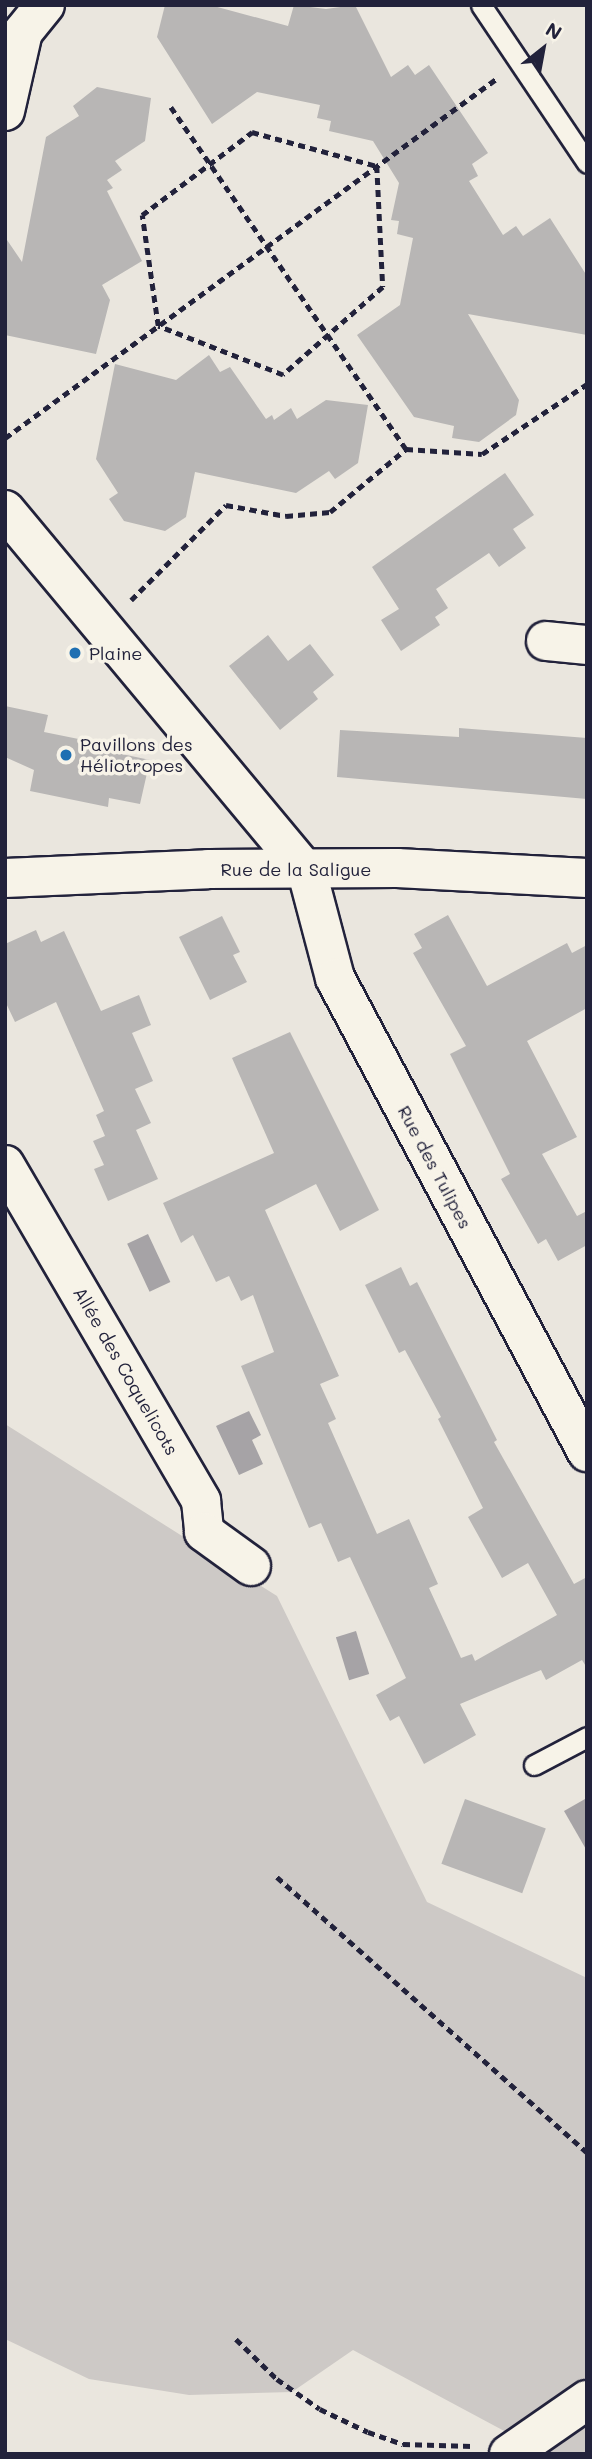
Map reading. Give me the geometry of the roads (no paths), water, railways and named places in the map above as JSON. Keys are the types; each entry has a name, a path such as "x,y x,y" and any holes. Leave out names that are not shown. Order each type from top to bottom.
{"street":[{"path":"5,111 23,32 45,5"},
{"path":"5,510 307,872"},
{"path":"546,641 587,645"},
{"name":"Rue de la Saligue","path":"5,878 208,869 307,872 397,868 587,878"},
{"name":"Rue des Tulipes","path":"307,872 335,978 587,1452"},
{"name":"Allée des Coquelicots","path":"5,1165 201,1501 204,1532 251,1566"},
{"path":"496,2452 587,2400"}],"lane":[{"path":"481,5 587,163"},
{"path":"534,1765 587,1737"}],"place":[{"name":"Plaine","path":"75,653"},
{"name":"Pavillons des Héliotropes","path":"66,755"}]}
